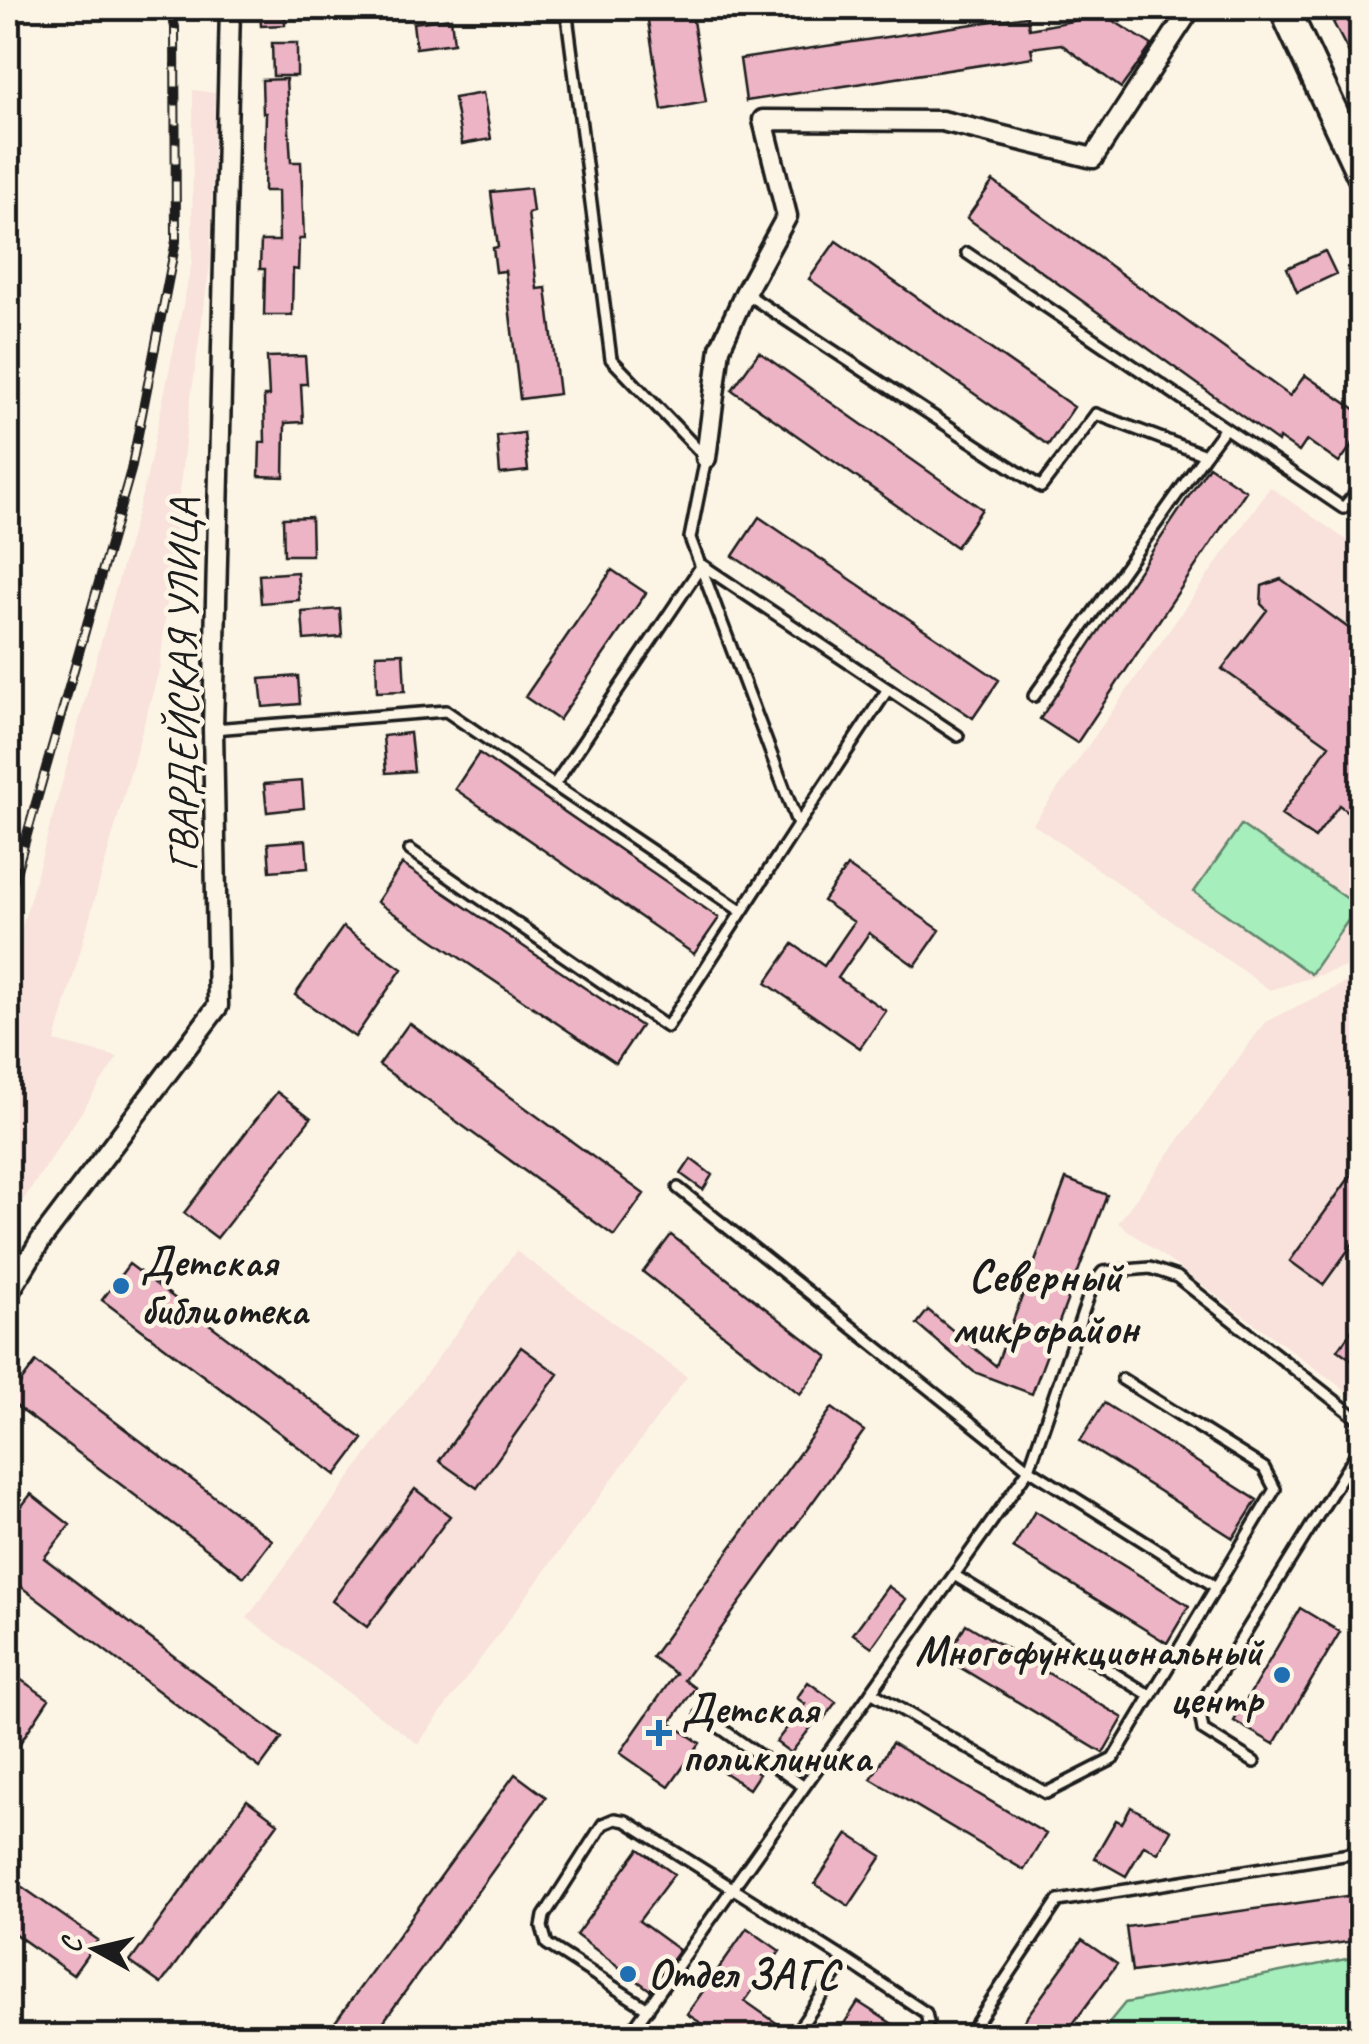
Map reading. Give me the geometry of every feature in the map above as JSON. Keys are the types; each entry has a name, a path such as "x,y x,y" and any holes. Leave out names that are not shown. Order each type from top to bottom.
{"main road":[{"path":"1284,8 1362,175"}],"street":[{"name":"ГВАРДЕЙСКАЯ УЛИЦА","path":"8,1294 41,1240 218,1006 213,729 230,8"},
{"path":"706,458 720,348 787,216 763,120 942,121 1093,158 1191,8"}],"lane":[{"path":"566,8 612,359 706,458 690,538 798,824"},
{"path":"967,254 1343,508 1362,486"},
{"path":"745,293 1041,486 1096,414 1205,455"},
{"path":"1034,696 1225,428"},
{"path":"554,785 702,565"},
{"path":"702,565 958,736"},
{"path":"410,850 667,1026 888,690"},
{"path":"213,729 446,712 741,912"},
{"path":"678,1188 1029,1469 1216,1587"},
{"path":"628,2036 1029,1469 1092,1286 1103,1272 1150,1268 1177,1277 1362,1422"},
{"path":"871,1692 1046,1793 1113,1759 1275,1489 1264,1468 1122,1379"},
{"path":"1254,1762 1203,1730 1200,1712 1206,1696 1362,1444"},
{"path":"954,1575 1151,1696"},
{"path":"701,1714 804,1787"},
{"path":"648,2009 547,1944 542,1926 544,1916 604,1824 615,1820 626,1821 734,1887 926,2013 928,2022 921,2036"},
{"path":"968,2036 1058,1901 1362,1852"},
{"path":"794,2036 846,1960"}],"shaded area":[{"path":"193,90 215,93 210,264 186,433 160,667 55,1041 118,1057 8,1223 8,978 147,476 192,262"},
{"path":"1270,487 1352,544 1361,532 1362,959 1270,990 1033,824"},
{"path":"1361,975 1361,1402 1118,1223 1265,1022"},
{"path":"516,1251 687,1377 418,1744 247,1618"}],"green space":[{"path":"1241,825 1358,906 1311,974 1194,892"},
{"path":"1361,1956 1361,2028 1354,2036 1098,2036 1125,2003"}],"building":[{"path":"260,8 285,8 285,25 261,26"},
{"path":"646,8 691,8 706,102 662,110"},
{"path":"1362,8 1362,78 1333,22"},
{"path":"1096,10 1152,45 1121,88 1061,44 1031,48 1033,57 746,101 740,59 1027,16 1029,29 1083,19"},
{"path":"451,18 454,43 416,48 413,23"},
{"path":"272,43 297,43 297,76 273,76"},
{"path":"286,79 291,162 301,162 304,239 299,239 298,270 293,269 292,315 264,315 261,241 279,241 278,191 264,191 266,113 262,80"},
{"path":"483,93 491,139 462,144 454,98"},
{"path":"993,181 1290,396 1305,375 1362,414 1362,431 1339,463 1307,440 1299,452 1279,438 1278,442 967,218"},
{"path":"530,188 533,212 528,213 537,289 546,288 559,394 520,399 505,271 496,272 493,248 498,247 491,192"},
{"path":"836,241 1074,407 1048,445 809,279"},
{"path":"1325,251 1336,274 1297,292 1287,268"},
{"path":"759,352 982,509 956,547 732,390"},
{"path":"305,356 307,384 301,384 303,422 285,423 284,477 259,476 260,442 265,442 264,396 269,396 267,357"},
{"path":"524,433 528,471 500,474 497,436"},
{"path":"1209,466 1246,491 1077,743 1040,719"},
{"path":"311,517 312,555 284,555 283,518"},
{"path":"759,517 999,680 973,718 733,556"},
{"path":"612,570 646,593 559,720 525,697"},
{"path":"297,572 299,600 261,603 259,575"},
{"path":"1281,579 1362,638 1362,823 1339,805 1315,838 1281,815 1329,745 1222,669 1267,610 1261,604 1262,586"},
{"path":"340,609 342,637 304,640 302,612"},
{"path":"403,653 405,691 377,692 376,654"},
{"path":"298,676 300,704 263,707 260,679"},
{"path":"410,733 414,771 386,773 383,736"},
{"path":"479,753 719,918 694,954 455,789"},
{"path":"302,781 304,808 267,812 264,784"},
{"path":"306,840 308,868 270,871 268,843"},
{"path":"402,864 641,1026 616,1063 377,902"},
{"path":"847,866 940,930 915,966 869,933 838,978 886,1011 860,1048 766,983 793,944 824,966 854,922 823,901"},
{"path":"343,927 402,969 355,1037 295,995"},
{"path":"409,1023 644,1194 614,1236 379,1065"},
{"path":"277,1092 311,1118 217,1238 184,1213"},
{"path":"691,1159 712,1175 703,1190 681,1174"},
{"path":"1362,1160 1362,1231 1323,1285 1290,1261"},
{"path":"1066,1179 1107,1195 1032,1394 974,1372 917,1324 928,1310 996,1366"},
{"path":"671,1235 828,1357 800,1394 643,1272"},
{"path":"129,1264 363,1439 336,1475 102,1300"},
{"path":"1362,1316 1362,1367 1338,1350"},
{"path":"521,1347 558,1374 477,1488 439,1461"},
{"path":"36,1362 272,1540 244,1577 8,1400"},
{"path":"1104,1403 1257,1500 1233,1538 1080,1441"},
{"path":"832,1408 864,1431 684,1680 695,1688 670,1723 700,1743 669,1787 620,1753 677,1675 652,1657"},
{"path":"415,1489 450,1516 367,1627 332,1601"},
{"path":"31,1494 70,1525 44,1558 282,1738 260,1768 8,1577 8,1524"},
{"path":"1035,1511 1189,1606 1167,1643 1013,1548"},
{"path":"888,1586 906,1599 872,1647 853,1634"},
{"path":"1300,1608 1340,1632 1274,1744 1234,1721"},
{"path":"966,1624 1123,1718 1103,1753 946,1659"},
{"path":"14,1675 49,1699 8,1761 8,1685"},
{"path":"808,1682 836,1702 791,1753 776,1742 805,1704 797,1698"},
{"path":"892,1743 1046,1834 1024,1870 871,1779"},
{"path":"733,1756 759,1774 749,1789 722,1771"},
{"path":"515,1774 546,1797 373,2036 349,2036 333,2025"},
{"path":"247,1800 278,1823 161,1984 130,1962"},
{"path":"1131,1807 1171,1830 1158,1853 1144,1845 1126,1876 1094,1858 1116,1820 1122,1823"},
{"path":"848,1834 882,1856 849,1906 815,1884"},
{"path":"639,1849 674,1874 639,1921 679,1950 650,1990 576,1935"},
{"path":"8,1877 98,1940 73,1975 8,1929"},
{"path":"1362,1894 1362,1940 1132,1972 1126,1927"},
{"path":"747,1928 780,1951 745,2001 788,2031 786,2036 721,2036 687,2014"},
{"path":"1082,1940 1117,1964 1064,2036 1013,2036"},
{"path":"858,2002 894,2025 887,2036 836,2036"}],"railway":[{"path":"8,901 131,470 176,241 175,27 170,8"}],"place":[{"name":"Детская библиотека","path":"121,1286"},
{"name":"Многофункциональный центр","path":"1282,1675"},
{"name":"Детская поликлиника","path":"659,1733"},
{"name":"Отдел ЗАГС","path":"628,1974"}],"district":[{"name":"Северный микрорайон","path":"1045,1302"}]}
